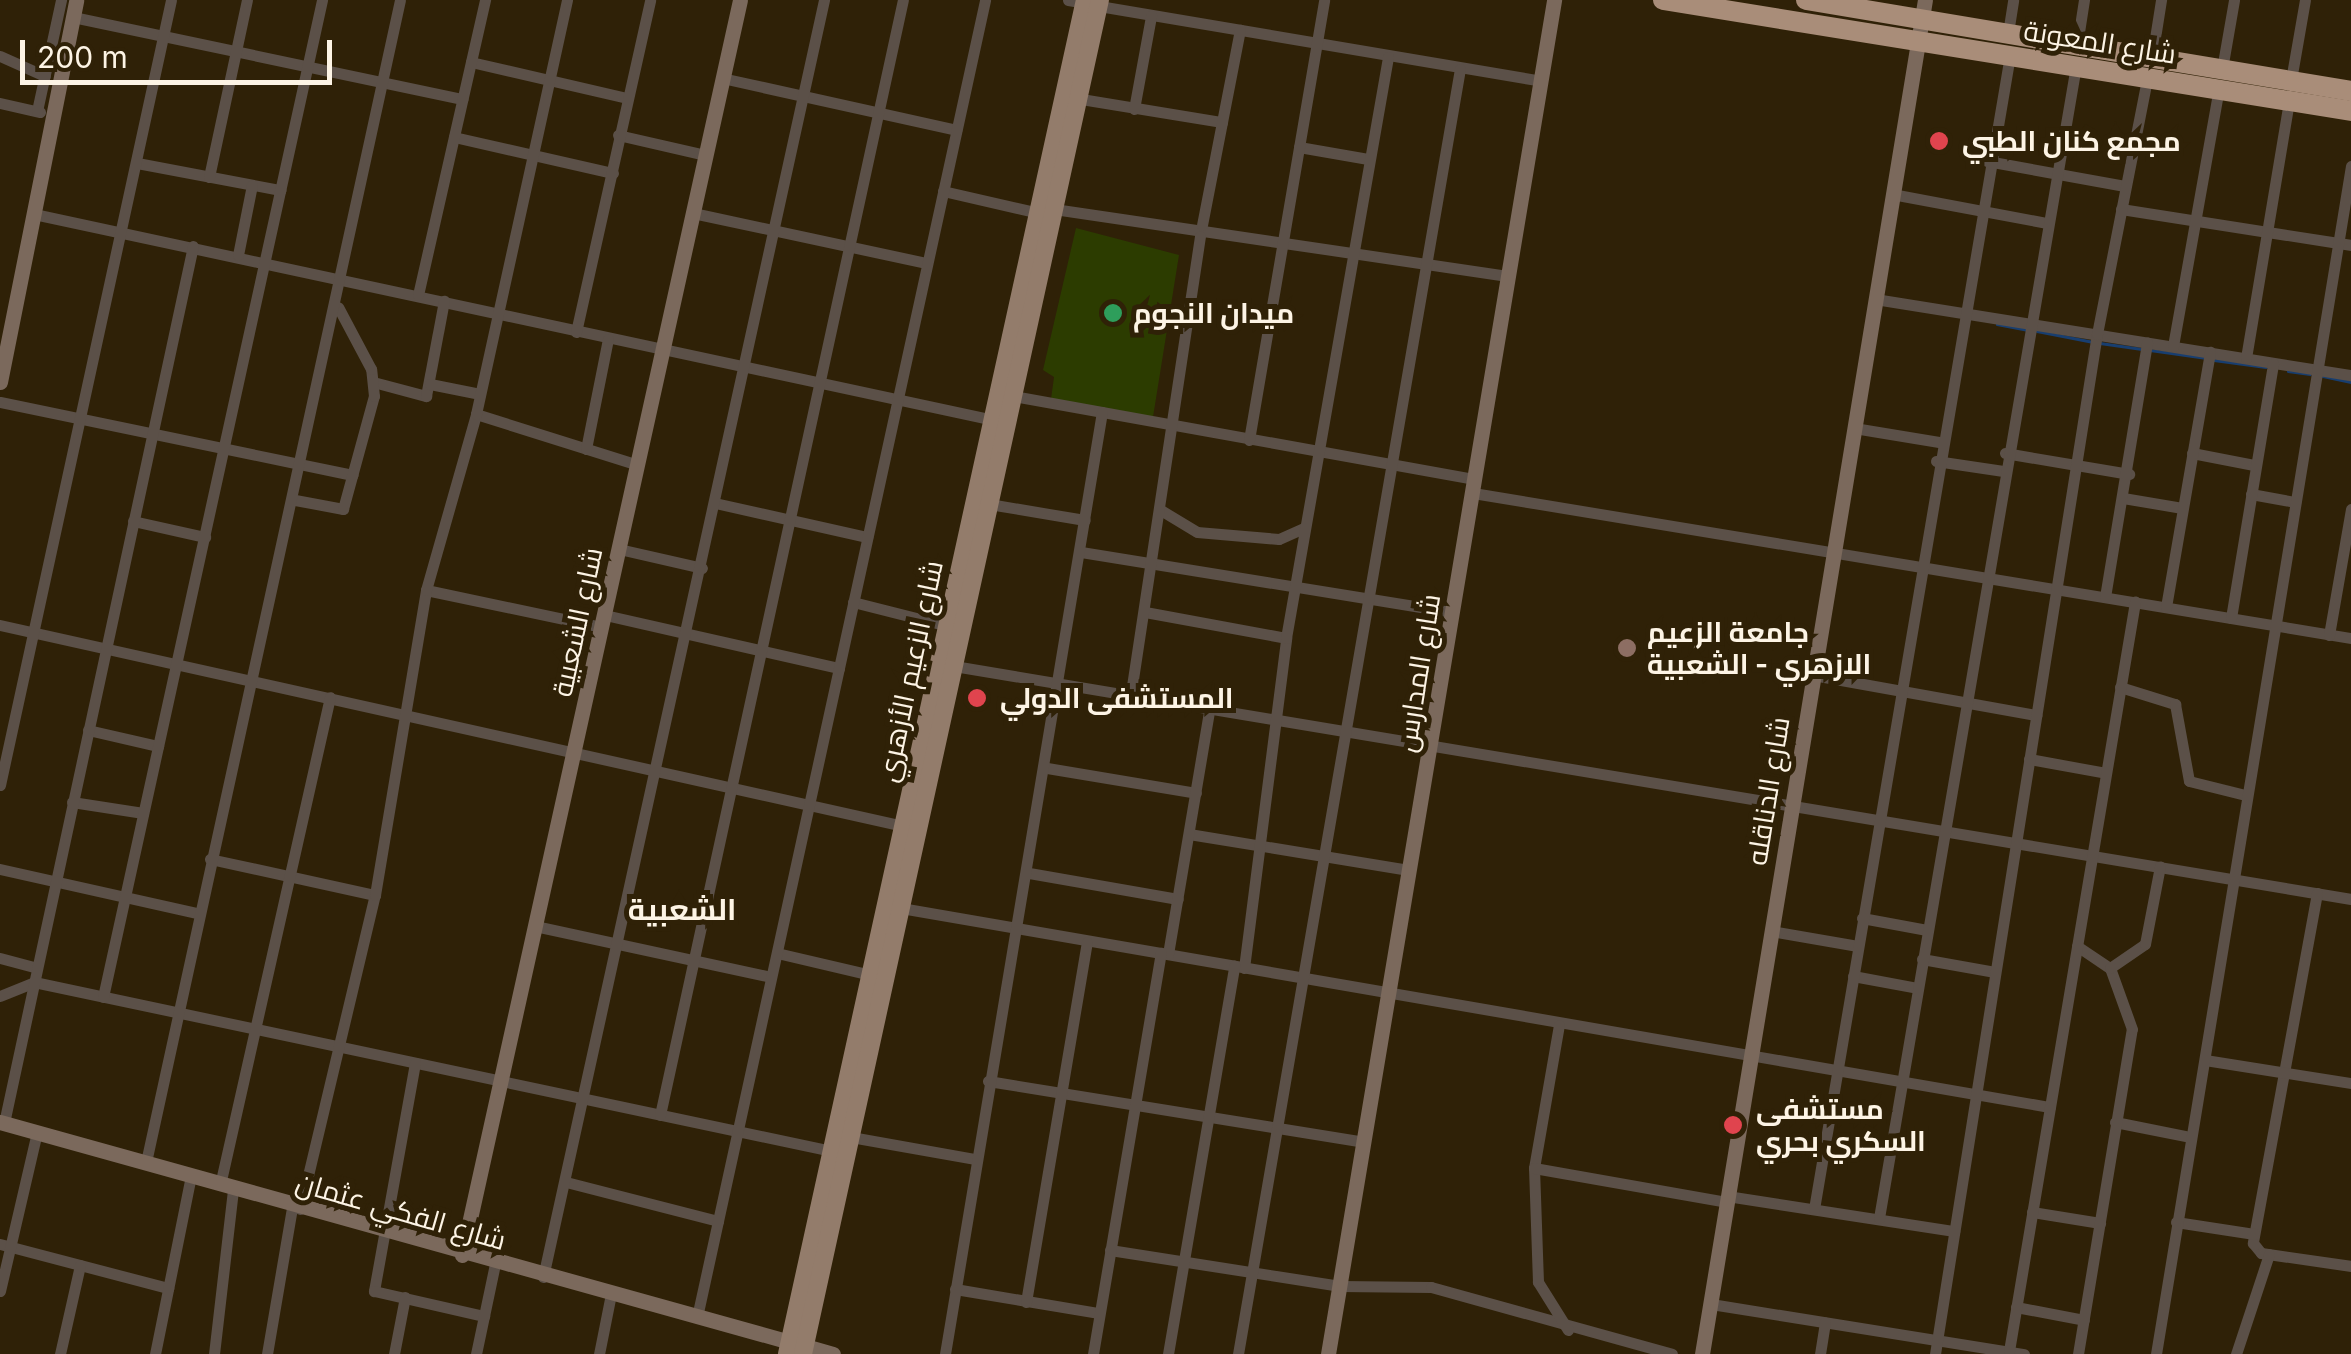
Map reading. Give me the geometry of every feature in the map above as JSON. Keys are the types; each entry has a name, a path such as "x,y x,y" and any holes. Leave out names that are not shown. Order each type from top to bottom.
{"highway":[{"name":"شارع المعونة","path":"1663,0 1921,20 2010,55 2076,55"},
{"name":"شارع المعونة","path":"1806,0 2008,33 2076,55 2290,91 2351,111"},
{"name":"شارع المعونة","path":"2290,91 2351,90"}],"main road":[{"name":"شارع الزعيم الأزهري","path":"796,1349 832,1152 993,420 1046,211 1080,99 1087,2"},
{"name":"شارع الزعيم الأزهري","path":"796,1349 851,1137 1013,396 1087,2"}],"street":[{"path":"0,382 7,313 34,214 45,76 61,0"},
{"path":"44,113 76,0"},
{"path":"0,785 31,632 124,230 171,0"},
{"path":"209,177 247,0"},
{"path":"103,998 322,0"},
{"path":"146,1162 197,913 338,307 340,277 400,0"},
{"path":"418,295 485,0"},
{"path":"267,1354 296,1208 341,1047 375,895 426,590 476,414 568,0"},
{"path":"576,332 650,0"},
{"name":"شارع الشعبية","path":"462,1255 740,0"},
{"path":"543,1277 587,1100 824,0"},
{"path":"660,1115 903,0"},
{"path":"697,1317 984,0"},
{"path":"1249,440 1324,0"},
{"name":"شارع المدارس","path":"1328,1354 1554,0"},
{"path":"2008,33 2013,0"},
{"path":"1879,1218 2084,0"},
{"path":"1935,1354 2097,334 2161,0"},
{"path":"2173,346 2234,0"},
{"path":"2246,358 2304,0"},
{"path":"1087,2 1542,81"},
{"path":"1134,109 1151,16"},
{"path":"73,17 462,99"},
{"name":"شارع الدناقله","path":"1702,1354 1921,20"},
{"path":"1130,700 1154,564 1169,425 1201,230 1240,30"},
{"path":"1814,1209 1960,314 2010,55"},
{"path":"0,56 45,76"},
{"path":"1168,1354 1209,1117 1264,848 1286,638 1351,250 1388,57"},
{"path":"471,62 627,98"},
{"path":"1238,1354 1348,733 1388,466 1460,69"},
{"path":"722,78 956,130"},
{"path":"1080,99 1222,122"},
{"path":"0,103 44,113"},
{"path":"618,135 706,156"},
{"path":"454,136 613,173"},
{"path":"1299,147 1368,159"},
{"path":"1987,161 2125,186"},
{"path":"137,163 280,190"},
{"path":"2156,1354 2273,625 2318,370 2345,244 2351,166"},
{"path":"238,256 252,185"},
{"path":"943,191 1046,211 1282,239 1509,276"},
{"path":"1892,194 2047,223"},
{"path":"2121,210 2345,244"},
{"path":"693,213 927,263"},
{"path":"34,214 266,260 576,332 993,420"},
{"path":"2,1123 34,982 33,966 55,881 193,246"},
{"path":"1875,299 2351,375"},
{"path":"377,383 426,396 444,302"},
{"path":"295,500 343,509 377,383 338,307"},
{"path":"586,449 608,339"},
{"path":"2106,597 2147,342"},
{"path":"2166,607 2210,352"},
{"path":"2230,618 2274,363"},
{"path":"430,384 480,394"},
{"path":"1013,396 1833,552 2351,638"},
{"path":"0,402 223,452 352,475"},
{"path":"945,1354 974,1160 1029,873 1102,412"},
{"path":"476,414 638,464"},
{"path":"1854,428 1940,442"},
{"path":"2005,453 2128,474"},
{"path":"2192,453 2254,465"},
{"path":"1936,460 2002,471"},
{"path":"2250,494 2295,502"},
{"path":"2123,498 2182,508"},
{"path":"716,503 868,537"},
{"path":"989,504 1085,520"},
{"path":"1159,508 1197,532 1278,539 1304,528"},
{"path":"2330,634 2351,508"},
{"path":"133,521 205,537"},
{"path":"619,549 702,568"},
{"path":"1081,552 1450,612"},
{"path":"426,590 687,634 839,668"},
{"path":"853,602 948,626"},
{"path":"2008,1351 2134,602"},
{"path":"1146,612 1286,638"},
{"path":"0,625 904,826"},
{"path":"954,666 1130,700 1792,803 2351,899"},
{"path":"1813,676 2036,715"},
{"path":"2120,687 2175,704 2189,781 2245,795"},
{"path":"214,1354 226,1187 255,1030 330,697"},
{"path":"1093,1354 1135,1104 1178,900 1209,712"},
{"path":"88,730 158,746"},
{"path":"2029,759 2106,772"},
{"path":"1046,768 1196,793"},
{"path":"72,802 143,813"},
{"path":"1189,834 1410,870"},
{"path":"210,859 375,895"},
{"path":"2110,968 2145,944 2160,866"},
{"path":"0,869 197,913"},
{"path":"1029,873 1178,900"},
{"path":"2254,1234 2287,1074 2317,893"},
{"path":"900,908 1239,967 1388,998 2050,1107"},
{"path":"1862,918 1927,930"},
{"path":"535,926 772,977"},
{"path":"1771,931 1858,946"},
{"path":"1026,1302 1086,942"},
{"path":"2076,946 2110,968 2132,1019 2078,1354"},
{"path":"777,952 871,976"},
{"path":"0,958 33,966"},
{"path":"1922,959 1995,972"},
{"path":"1853,976 1917,988"},
{"path":"0,996 34,982 832,1152"},
{"path":"1559,1024 1534,1168 1538,1282 1568,1330"},
{"path":"2205,1060 2351,1083"},
{"path":"415,1063 374,1292 484,1316"},
{"path":"988,1081 1363,1142"},
{"path":"2115,1122 2190,1137"},
{"name":"شارع الفكي عثمان","path":"2,1123 382,1234 697,1317 796,1349 833,1354"},
{"path":"0,1290 5,1245 38,1132"},
{"path":"851,1137 974,1160"},
{"path":"1534,1168 1954,1231"},
{"path":"171,1354 155,1353 191,1176"},
{"path":"566,1182 718,1221"},
{"path":"2032,1212 2100,1223"},
{"path":"2176,1222 2254,1234 2269,1254 2351,1266"},
{"path":"5,1245 168,1288"},
{"path":"1110,1250 1340,1286 1430,1287 1568,1330 1672,1354"},
{"path":"2236,1354 2269,1254"},
{"path":"476,1354 495,1264"},
{"path":"60,1354 80,1265"},
{"path":"955,1289 1100,1313"},
{"path":"599,1354 611,1294"},
{"path":"394,1354 405,1297"},
{"path":"1711,1304 2024,1354"},
{"path":"2016,1307 2084,1320"},
{"path":"1820,1354 1824,1322"}],"green space":[{"name":"ميدان النجوم","path":"1076,228 1179,255 1153,417 1051,399 1054,377 1043,370"}],"waterway":[{"path":"1997,324 2029,330"},
{"path":"2037,331 2093,342"},
{"path":"2100,343 2142,349"},
{"path":"2150,350 2206,358"},
{"path":"2214,360 2266,367"},
{"path":"2288,371 2310,374"},
{"path":"2323,376 2351,382"}],"place":[{"name":"مجمع كنان الطبي","path":"1939,141"},
{"name":"ميدان النجوم","path":"1113,313"},
{"name":"جامعة الزعيم الازهري - الشعبية","path":"1627,648"},
{"name":"المستشفى الدولي","path":"977,698"},
{"name":"مستشفى السكري بحري","path":"1733,1125"}],"district":[{"name":"الشعبية","path":"682,909"}]}
